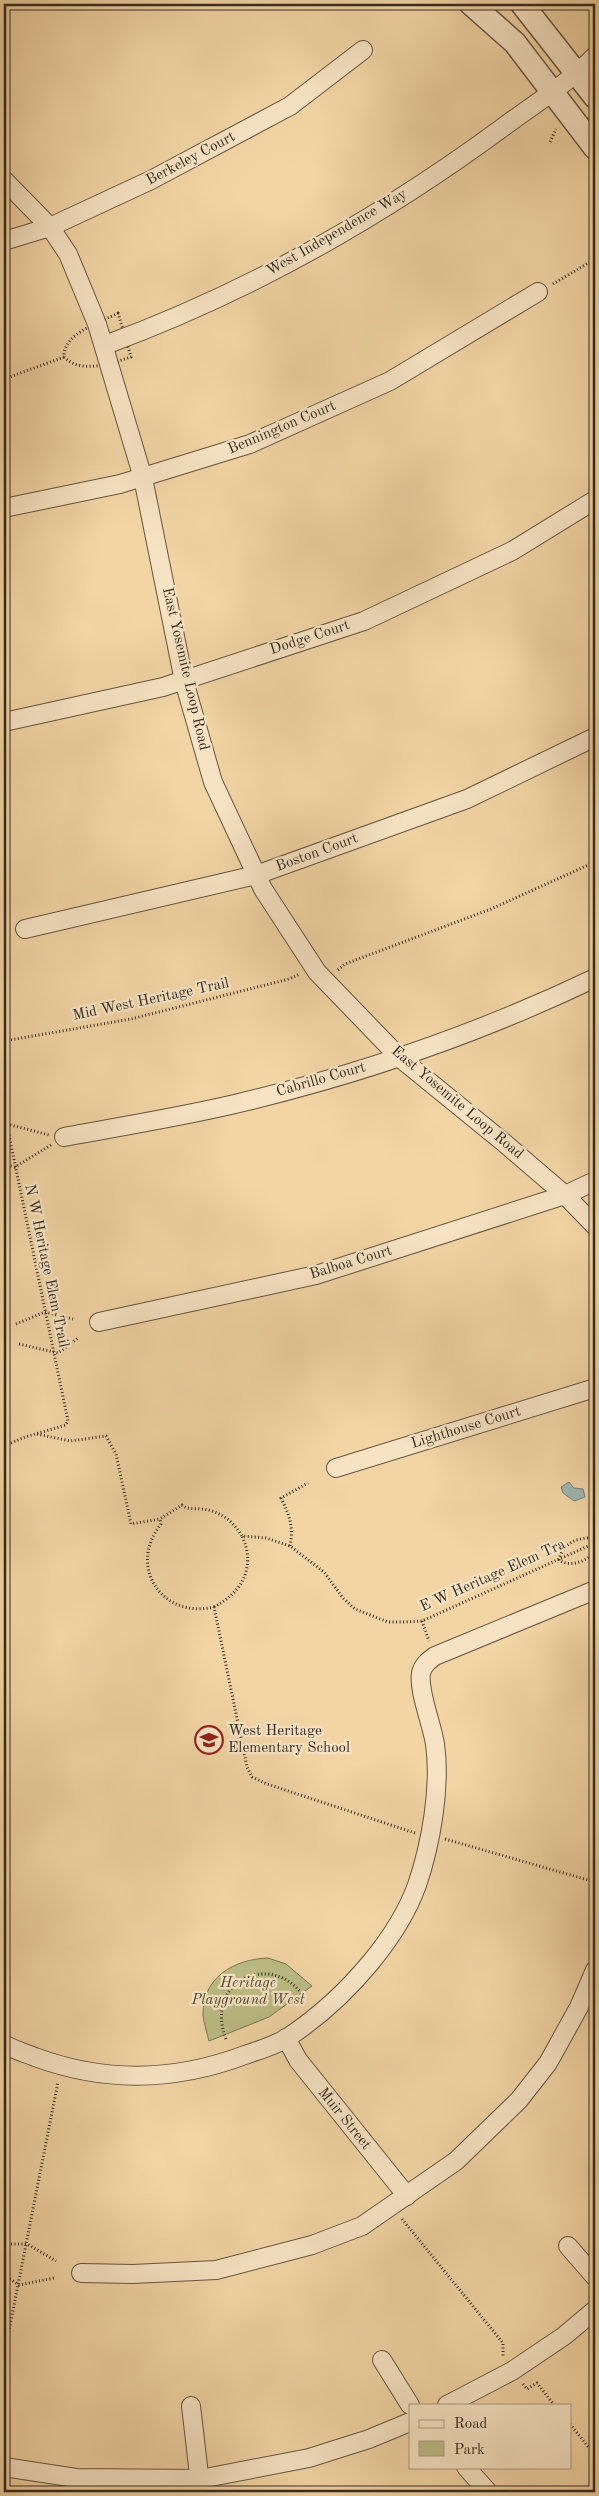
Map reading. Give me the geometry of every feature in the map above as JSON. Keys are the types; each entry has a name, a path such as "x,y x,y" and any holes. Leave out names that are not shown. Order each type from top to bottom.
{"street":[{"path":"471,4 515,43 595,148"},
{"path":"522,4 595,97"},
{"name":"Berkeley Court","path":"4,241 50,227 151,180 290,106 363,50"},
{"name":"West Independence Way","path":"105,345 231,292 307,253 390,204 463,156 595,56"},
{"name":"East Yosemite Loop Road","path":"4,180 50,227 68,254 84,288 105,345 143,478 184,681 213,782 256,875 284,924 317,972 400,1058 565,1195 595,1226"},
{"name":"Bennington Court","path":"4,508 143,478 250,444 390,381 538,292"},
{"name":"Dodge Court","path":"4,722 184,681 364,620 512,551 595,500"},
{"name":"Boston Court","path":"25,929 256,875 467,799 595,737"},
{"name":"Cabrillo Court","path":"64,1137 239,1103 400,1058 554,998 595,978"},
{"name":"Balboa Court","path":"100,1322 316,1275 565,1195 595,1181"},
{"name":"Lighthouse Court","path":"336,1468 595,1388"},
{"path":"4,2044 61,2067 106,2076 156,2077 217,2066 286,2038 349,1989 390,1939 417,1886 434,1807 437,1774 435,1745 422,1686 421,1674 424,1667 435,1656 595,1590"},
{"path":"81,2273 133,2274 216,2270 312,2245 362,2226 456,2161 519,2100 548,2063 579,2007 595,1970"},
{"name":"Muir Street","path":"286,2038 298,2060 407,2196"},
{"path":"568,2246 595,2277"},
{"path":"449,2404 512,2371 564,2336 595,2310"},
{"path":"382,2360 409,2404"},
{"path":"191,2406 201,2486"},
{"path":"4,2467 76,2478 201,2486 309,2458 369,2439 409,2422"},
{"path":"467,2468 488,2492"}],"path":[{"path":"550,142 558,126"},
{"path":"538,292 595,259"},
{"path":"64,357 66,345 81,332"},
{"path":"64,357 70,363 93,366"},
{"path":"4,379 64,357"},
{"path":"338,970 345,964 491,909 595,862"},
{"name":"Mid West Heritage Trail","path":"4,1041 132,1019 289,980 300,974"},
{"name":"N W Heritage Elem Trail","path":"4,1111 5,1125 68,1421 66,1425 36,1434"},
{"path":"5,1125 36,1133 64,1137"},
{"path":"4,1164 14,1166 64,1137"},
{"path":"16,1324 45,1312 73,1319"},
{"path":"20,1344 48,1349 58,1353 78,1338"},
{"path":"4,1446 36,1434 70,1441 106,1436 116,1454 131,1524 160,1519 182,1505 187,1509 210,1510 230,1520 242,1536 249,1557 245,1578 231,1597 214,1607 200,1610 185,1608 172,1603 156,1588 150,1577 148,1552 153,1536 161,1524 160,1519"},
{"path":"290,1546 293,1534 290,1517 281,1498 308,1483"},
{"name":"E W Heritage Elem Tra","path":"242,1536 266,1538 290,1546 324,1572 343,1598 355,1609 388,1622 422,1621 595,1543"},
{"path":"595,1538 579,1538 572,1542 564,1548 559,1560 572,1564 582,1562 595,1553"},
{"path":"214,1607 247,1768 252,1777 266,1784 406,1831"},
{"path":"451,1840 595,1882"},
{"path":"226,2039 220,2024 222,2003 231,1988 244,1979 258,1974 284,1978 297,1986 304,1997"},
{"path":"4,2356 61,2067"},
{"path":"392,2206 503,2343 512,2371 527,2389 537,2383 553,2404"},
{"path":"4,2244 27,2244 56,2261"},
{"path":"4,2275 19,2285 54,2278"},
{"path":"4,2374 9,2394 4,2408"},
{"path":"572,2426 595,2455"}],"green space":[{"name":"Heritage Playground West","path":"268,1958 286,1964 312,1986 269,2017 209,2041 203,2015 204,2002 208,1990 214,1981 233,1966 256,1959"}],"water":[{"path":"569,1482 574,1488 583,1489 585,1497 574,1501 563,1493 561,1487"}],"place":[{"name":"West Heritage Elementary School","path":"209,1740"}]}
